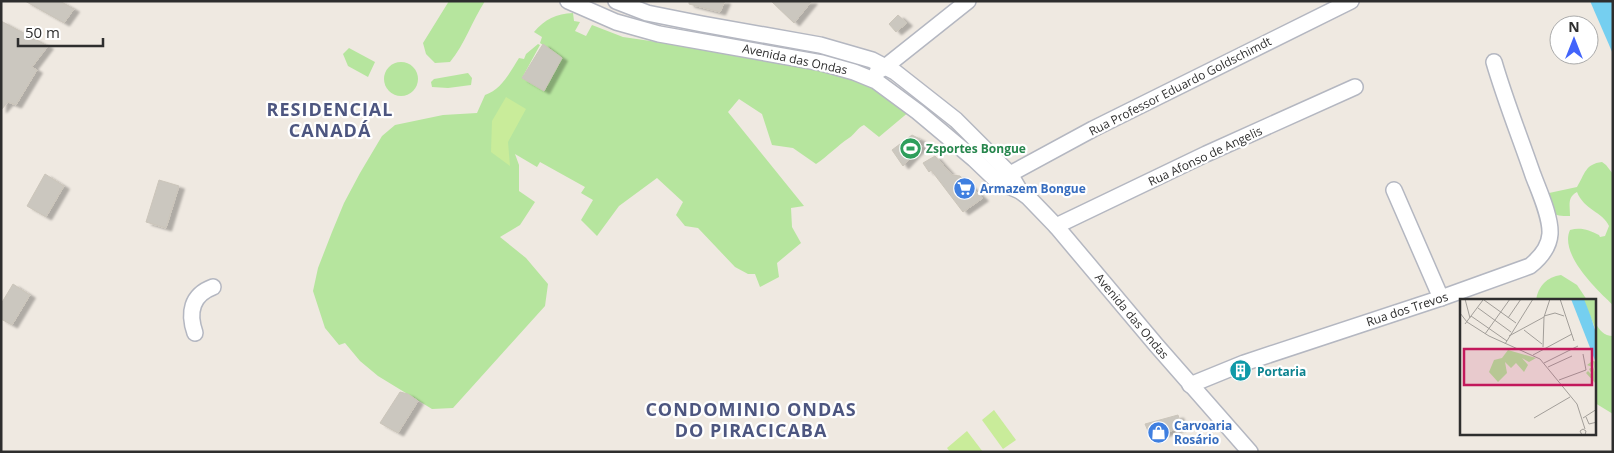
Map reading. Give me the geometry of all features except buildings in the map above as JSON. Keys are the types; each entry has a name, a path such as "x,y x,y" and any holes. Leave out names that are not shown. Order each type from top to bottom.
{"street":[{"name":"Avenida das Ondas","path":"568,1 616,22 651,31 822,63 876,81 899,97 952,142 974,150 1010,174 1020,191 1056,226 1246,449"},
{"name":"Avenida das Ondas","path":"616,1 647,13 820,45 872,60 895,72 926,94 956,120 966,130 974,150 997,181 1020,191"},
{"path":"867,77 885,67 968,1"},
{"name":"Rua Professor Eduardo Goldschimdt","path":"1010,174 1101,125 1351,1"},
{"name":"Rua dos Trevos","path":"1190,385 1244,363 1441,298 1530,266 1546,251 1550,234 1546,211 1494,62"},
{"name":"Rua Afonso de Angelis","path":"1056,226 1206,154 1355,88"},
{"path":"952,142 966,130"},
{"path":"1394,190 1441,298"},
{"path":"195,333 191,320 191,311 203,290 213,287"}],"green space":[{"path":"449,1 485,1 460,48 450,62 435,63 426,54 423,43"},
{"path":"573,13 574,21 580,22 575,31 586,36 592,25 623,37 759,60 763,55 820,67 872,85 910,111 879,137 864,125 862,126 816,164 793,148 772,145 762,114 739,99 728,112 804,206 791,208 792,227 801,243 777,263 779,277 760,287 755,274 748,274 735,267 698,228 685,226 676,215 683,202 657,178 619,206 597,236 581,220 593,200 581,193 585,187 540,162 537,167 515,154 519,165 519,191 535,202 520,225 500,237 526,258 548,284 545,306 453,408 432,409 378,376 360,361 345,343 339,345 325,328 313,291 318,268 344,203 382,136 395,125 443,115 477,113 485,95 496,89 509,74 519,58 524,59 526,54 538,44 540,45 522,78 544,90 562,58 540,43 542,37 534,32 551,18"},
{"path":"349,48 375,62 368,77 348,66 343,54"},
{"path":"401,62 408,63 413,67 417,72 417,86 413,91 408,95 401,96 394,95 389,91 385,86 384,79 385,72 389,67 394,63"},
{"path":"468,73 472,78 471,85 448,88 432,87 431,82 434,79"},
{"path":"506,97 526,109 508,142 510,166 491,152 492,121"},
{"path":"1602,162 1613,174 1613,305 1581,271 1570,250 1568,239 1570,230 1574,229 1588,230 1600,237 1605,236 1609,226 1606,221 1584,203 1577,192 1570,199 1570,216 1553,213 1547,197 1549,193 1577,187 1589,167"},
{"path":"1561,275 1577,285 1586,299 1536,299 1541,286 1551,278"},
{"path":"1596,324 1602,332 1613,336 1613,414 1596,404"},
{"path":"994,410 1016,440 1003,449 982,420"},
{"path":"967,431 983,452 950,452 947,448"}],"water":[{"path":"1590,1 1613,1 1613,54 1599,22 1599,15 1596,15"}],"place":[{"name":"Zsportes Bongue","path":"910,148"},
{"name":"Armazem Bongue","path":"964,188"},
{"name":"Portaria","path":"1241,371"},
{"name":"Carvoaria Rosário","path":"1158,432"}],"district":[{"name":"RESIDENCIAL CANADÁ","path":"330,119"},
{"name":"CONDOMINIO ONDAS DO PIRACICABA","path":"751,419"}]}
